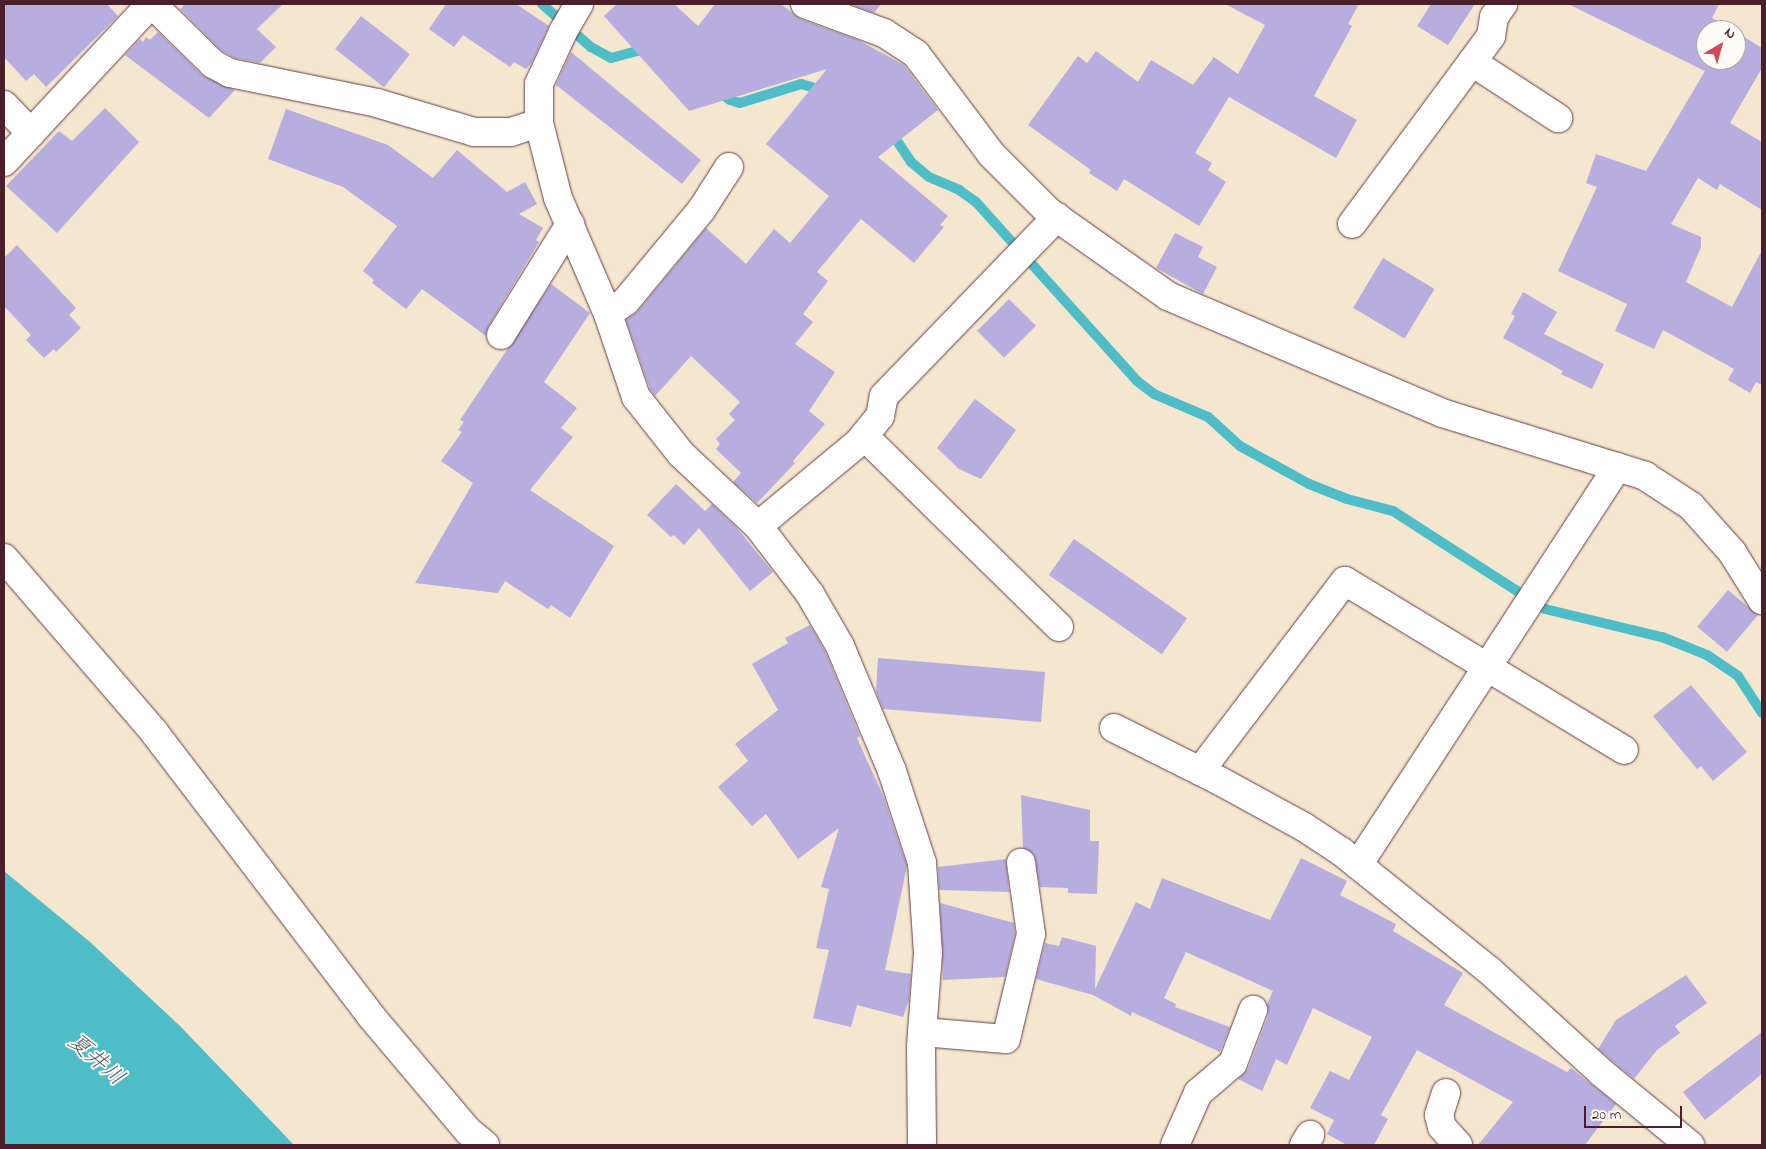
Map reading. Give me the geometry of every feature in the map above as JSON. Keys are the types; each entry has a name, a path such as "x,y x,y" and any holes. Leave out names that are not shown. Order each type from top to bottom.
{"street":[{"path":"4,162 151,4 213,64 230,73 377,103 474,132 511,132 539,123"},
{"path":"579,4 562,32 539,84 539,123 558,198 608,314 636,397 681,454 758,526 810,594 840,646 892,771 922,863 928,953 922,1032 922,1145"},
{"path":"805,4 884,33 916,54 992,154 1057,217 1168,296 1442,413 1645,476 1691,506 1732,552 1762,600"},
{"path":"1352,224 1491,36 1494,17 1503,4"},
{"path":"1472,62 1558,118"},
{"path":"4,105 31,133"},
{"path":"608,314 626,301 702,210 729,167"},
{"path":"758,526 864,436 880,416 884,396 1057,217"},
{"path":"501,334 570,224"},
{"path":"864,436 1058,627"},
{"path":"1358,865 1617,468"},
{"path":"4,558 154,732 370,1015 468,1131 486,1145"},
{"path":"1200,771 1345,581 1624,750"},
{"path":"1114,728 1200,771 1304,827 1358,865 1490,971 1602,1073 1690,1145"},
{"path":"922,1032 1006,1039 1031,934 1021,863"},
{"path":"1175,1145 1198,1093 1233,1063 1253,1010"},
{"path":"1446,1093 1439,1115 1442,1127 1458,1145"}],"water":[{"name":"夏井川","path":"4,871 90,942 180,1026 294,1145 4,1145"}],"building":[{"path":"4,4 107,4 118,16 46,87 34,74 26,81 4,57"},
{"path":"185,4 283,4 257,29 276,47 260,63 235,58 222,51 180,9"},
{"path":"446,4 516,4 549,26 531,64 526,69 514,62 510,67 463,35 454,47 429,29"},
{"path":"617,4 674,4 698,26 715,4 781,4 800,19 858,40 904,65 938,110 878,157 948,216 940,225 944,227 914,263 861,219 817,272 828,281 803,314 813,322 795,344 835,372 809,411 825,424 793,461 795,463 757,503 733,482 741,473 716,449 720,444 716,439 735,420 729,414 740,402 691,356 655,396 650,389 626,320 638,311 706,228 746,264 774,229 790,243 829,196 766,144 827,69 689,111 604,16"},
{"path":"850,4 881,4 874,13"},
{"path":"1225,4 1359,4 1348,24 1352,26 1314,96 1357,120 1336,158 1229,97 1195,153 1212,163 1208,170 1226,182 1199,226 1124,179 1117,191 1089,173 1091,170 1028,125 1078,56 1087,63 1096,51 1138,82 1151,60 1193,85 1214,57 1238,74 1265,25"},
{"path":"1431,4 1475,4 1448,45 1417,26"},
{"path":"1568,4 1719,4 1712,18 1716,20 1696,20 1696,67"},
{"path":"361,16 410,54 384,87 335,49"},
{"path":"158,32 202,75 235,90 209,118 125,55 140,39 143,42 146,37 150,40"},
{"path":"1746,38 1762,48 1762,68 1730,123 1762,142 1762,210 1720,184 1717,190 1698,178 1671,224 1701,237 1701,247 1686,282 1732,307 1762,250 1762,385 1756,382 1750,393 1728,380 1734,369 1663,330 1654,349 1615,331 1627,304 1558,271 1597,187 1586,183 1596,154 1646,171 1705,71 1703,70 1746,70"},
{"path":"571,52 701,160 682,184 556,85"},
{"path":"105,108 139,142 57,233 6,186 59,131 72,141"},
{"path":"286,109 388,145 433,178 457,150 507,192 525,182 537,204 519,214 543,228 536,240 539,242 488,327 486,336 422,289 406,309 372,283 374,280 363,271 397,226 343,187 268,159"},
{"path":"1175,233 1203,247 1198,257 1217,267 1203,294 1156,268"},
{"path":"17,245 76,308 69,315 81,328 56,352 54,349 44,358 26,340 31,335 4,306 4,258"},
{"path":"1383,258 1434,289 1405,339 1353,308"},
{"path":"551,284 590,313 544,382 577,408 561,428 573,437 530,490 614,546 570,618 551,605 548,609 505,581 498,593 415,583 473,483 441,461 462,432 458,430 464,422 460,420"},
{"path":"1523,292 1557,312 1544,334 1604,364 1592,389 1561,374 1563,371 1503,338 1515,316 1511,314"},
{"path":"1009,299 1036,326 1004,358 977,331"},
{"path":"975,399 1016,430 981,479 959,469 937,448"},
{"path":"676,484 705,511 712,504 736,527 773,572 750,591 699,528 684,545 674,535 671,537 647,515"},
{"path":"1074,539 1187,618 1162,654 1049,575"},
{"path":"1728,590 1758,615 1727,652 1697,627"},
{"path":"810,625 826,653 860,736 857,738 884,798 907,866 885,970 911,974 909,1000 903,1017 857,1005 851,1027 813,1018 829,950 816,948 829,889 821,887 839,828 798,859 766,814 752,826 718,787 748,761 735,744 778,710 752,664 788,643 785,638"},
{"path":"878,658 1045,672 1041,722 883,709 876,691"},
{"path":"1691,685 1747,752 1713,781 1701,766 1697,769 1653,716"},
{"path":"1021,795 1090,810 1090,841 1099,841 1097,894 1068,893 1068,888 1040,887 1034,854 1023,848"},
{"path":"1301,858 1347,881 1340,895 1396,924 1393,931 1463,973 1444,1005 1567,1072 1571,1068 1616,1104 1585,1145 1478,1145 1513,1102 1417,1050 1381,1115 1388,1119 1374,1145 1347,1145 1327,1134 1334,1120 1310,1108 1330,1071 1349,1080 1372,1037 1313,1008 1287,1065 1276,1059 1262,1091 1238,1079 1248,1069 1268,1016 1267,1004 1273,991 1186,952 1164,998 1176,1004 1175,1007 1230,1027 1220,1052 1132,1012 1131,1016 1093,995 1036,979 1045,943 1059,946 1062,937 1096,946 1095,989 1136,902 1150,909 1162,878 1270,920"},
{"path":"1006,859 1009,892 939,890 938,867"},
{"path":"940,903 1014,923 1015,935 1005,977 943,980"},
{"path":"1686,975 1707,1003 1675,1026 1680,1033 1657,1050 1634,1079 1598,1049 1616,1020"},
{"path":"1762,1032 1762,1074 1705,1120 1683,1092"}],"waterway":[{"path":"542,4 591,47 611,58 648,48"},
{"path":"718,91 730,100 740,103 801,84 826,91"},
{"path":"891,132 911,162 929,177 959,190 976,202 1137,381 1154,394 1208,417 1240,446 1309,484 1347,499 1393,511 1545,609 1662,637 1707,655 1738,676 1762,713"}]}
